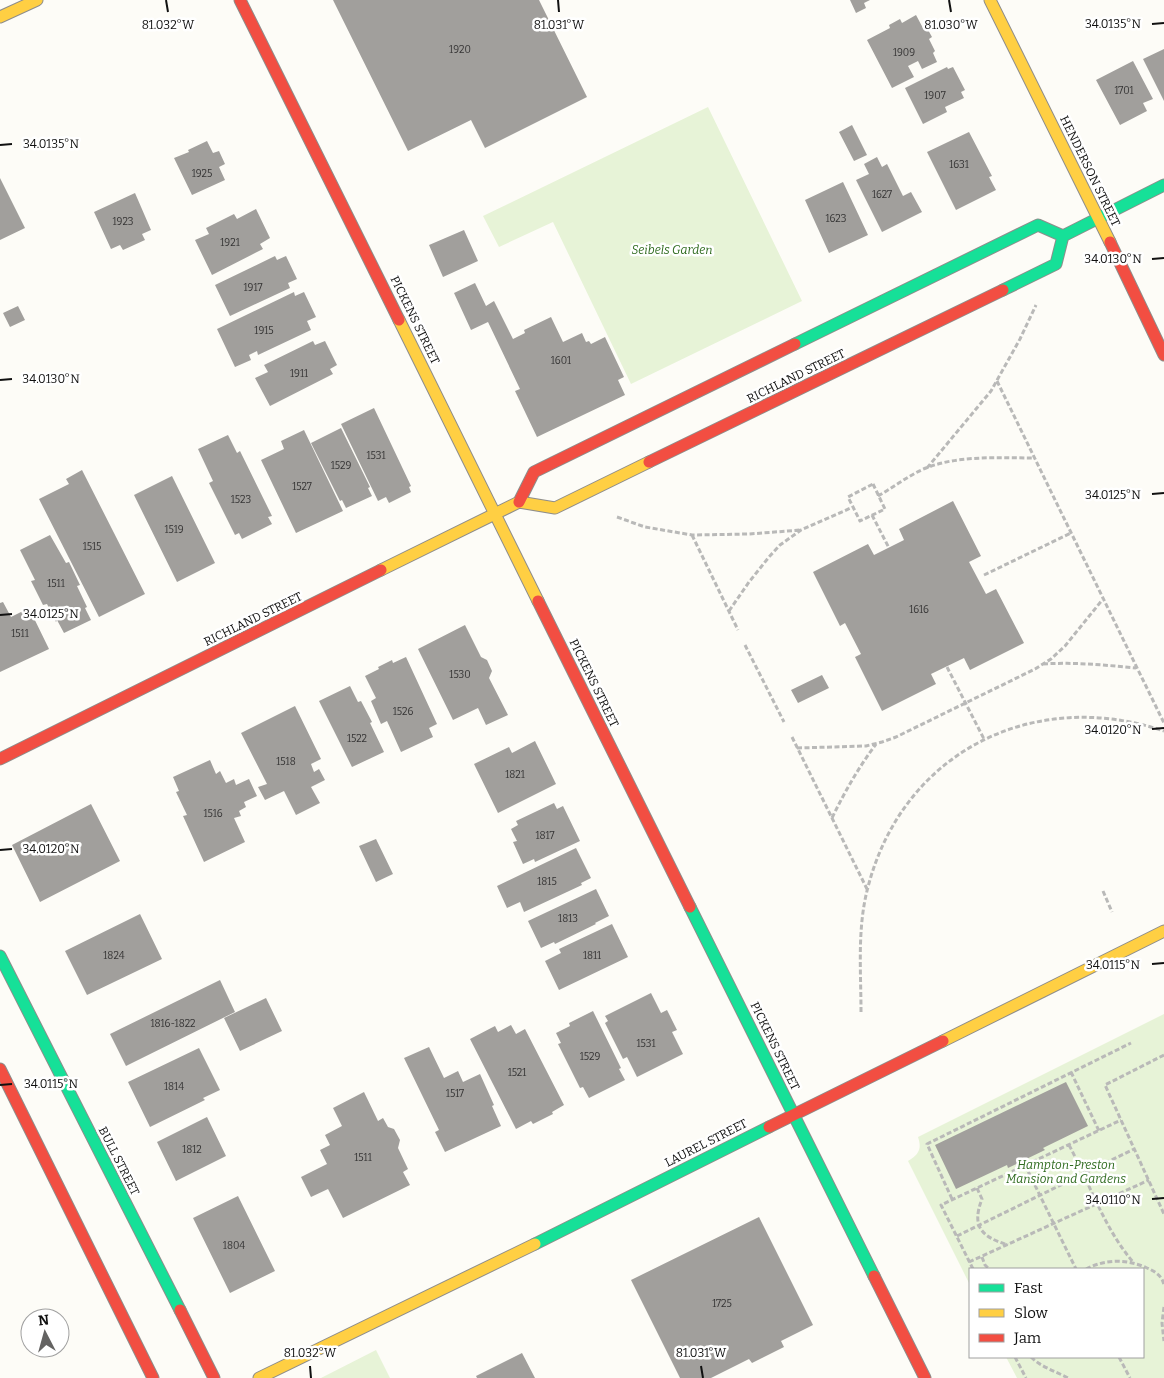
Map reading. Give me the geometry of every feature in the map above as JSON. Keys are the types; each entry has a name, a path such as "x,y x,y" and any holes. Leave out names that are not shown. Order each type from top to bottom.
{"street":[{"path":"0,17 36,0"},
{"name":"PICKENS STREET","path":"240,0 925,1378"},
{"name":"HENDERSON STREET","path":"990,0 1164,355"},
{"path":"519,502 534,472 685,402 893,301 1038,224 1062,236 1164,184"},
{"name":"RICHLAND STREET","path":"0,759 519,502 555,508 700,433 909,331 1056,264 1062,236"},
{"name":"LAUREL STREET","path":"259,1378 583,1220 1164,931"},
{"name":"BULL STREET","path":"0,956 214,1378"},
{"path":"0,1069 153,1378"}],"path":[{"path":"927,468 991,391 1020,339 1036,305"},
{"path":"997,381 1164,723"},
{"path":"878,496 927,468 949,462 1035,458"},
{"path":"873,484 885,509 860,521 853,507 848,497 873,484"},
{"path":"729,610 749,582 780,545 801,530 853,507"},
{"path":"872,515 889,548"},
{"path":"616,518 645,527 692,535 749,534 801,530"},
{"path":"984,575 1071,533"},
{"path":"692,535 738,630"},
{"path":"797,748 866,746 896,737 1035,669 1051,659 1065,646 1103,599"},
{"path":"746,646 784,722"},
{"path":"1043,664 1085,663 1136,668"},
{"path":"947,667 984,739"},
{"path":"862,1012 861,930 867,889 876,860 887,837 909,803 940,768 961,752 984,739 1033,721 1057,718 1100,718 1146,725 1164,731"},
{"path":"792,737 867,889"},
{"path":"832,818 848,786 876,744"},
{"path":"1103,891 1112,912"},
{"path":"952,1199 927,1144 1131,1043"},
{"path":"1164,1055 1105,1085 1164,1214"},
{"path":"1071,1072 1099,1131"},
{"path":"972,1268 941,1204 1121,1120"},
{"path":"1069,1144 1110,1230 1122,1250 1133,1262"},
{"path":"957,1236 1134,1149"},
{"path":"1025,1165 1076,1268"},
{"path":"969,1262 1148,1180"},
{"path":"977,1188 982,1199 978,1214 979,1225 984,1233 993,1240 1008,1244"},
{"path":"982,1257 988,1268"},
{"path":"1089,1268 1104,1262 1120,1260 1133,1262 1159,1275 1164,1285"},
{"path":"1164,1307 1162,1323 1164,1341"},
{"path":"1016,1358 1026,1378"},
{"path":"1032,1358 1039,1364 1068,1378"},
{"path":"1120,1358 1130,1378"}],"green space":[{"name":"Seibels Garden","path":"708,107 802,301 631,384 553,222 499,247 483,216"},
{"name":"Hampton-Preston Mansion and Gardens","path":"1164,1014 1164,1378 1017,1378 1007,1358 1144,1358 1144,1268 969,1268 969,1283 908,1161 919,1151 918,1137"},
{"path":"376,1350 390,1378 321,1378"}],"building":[{"path":"333,0 539,0 587,97 485,148 471,120 408,151"},
{"path":"850,0 870,0 864,3 866,8 856,13"},
{"path":"916,15 924,30 927,28 932,37 929,39 935,51 933,53 937,62 922,69 918,61 908,66 914,77 892,88 867,40 890,28 889,25 900,19 902,23"},
{"path":"1164,49 1164,101 1143,59"},
{"path":"1133,61 1153,99 1143,103 1147,111 1120,125 1096,80"},
{"path":"947,67 948,69 953,67 965,90 961,92 964,98 945,107 947,112 923,124 905,88"},
{"path":"852,125 867,155 854,161 839,132"},
{"path":"969,132 992,176 989,177 996,190 956,210 927,152"},
{"path":"207,141 213,153 219,151 225,164 219,167 225,180 192,195 174,158 189,152 188,150"},
{"path":"877,157 882,167 887,164 903,196 911,192 922,212 882,232 856,180 869,174 864,164"},
{"path":"0,178 25,228 0,240"},
{"path":"843,182 868,235 829,253 805,200"},
{"path":"135,193 151,230 142,234 145,240 123,250 120,245 111,249 94,212"},
{"path":"256,209 270,238 260,244 263,249 212,275 195,240 209,234 206,228 234,214 237,219"},
{"path":"464,230 478,261 443,277 429,245"},
{"path":"275,256 277,260 286,256 297,279 288,283 290,288 230,316 215,285"},
{"path":"475,283 486,306 494,301 513,339 525,333 524,330 551,317 563,342 582,333 586,342 589,341 591,344 605,337 624,377 618,380 625,395 537,437 515,391 520,389 488,322 471,330 454,293"},
{"path":"294,292 295,296 304,292 316,317 307,321 311,330 258,355 257,351 249,355 251,360 235,367 217,329"},
{"path":"18,306 25,320 10,327 3,313"},
{"path":"313,341 315,345 325,341 337,365 330,369 333,374 270,406 255,378 268,372 264,365"},
{"path":"374,408 411,486 409,487 411,492 389,503 386,497 378,501 341,424"},
{"path":"341,428 370,487 368,488 372,496 346,508 342,500 340,501 311,443"},
{"path":"304,430 343,511 296,533 261,460 284,449 281,441"},
{"path":"228,435 237,453 240,451 272,516 268,517 272,524 242,539 239,533 235,535 209,483 213,481 198,449"},
{"path":"82,470 145,594 99,617 39,499 69,484 66,479"},
{"path":"172,476 215,563 177,582 134,495"},
{"path":"953,501 981,556 969,562 986,594 996,589 1024,643 970,670 964,658 931,674 936,684 882,711 855,657 861,654 845,623 840,626 813,572 868,544 874,555 904,540 899,529"},
{"path":"50,535 66,563 69,562 80,585 77,586 91,620 64,633 47,604 43,605 31,581 35,580 20,550"},
{"path":"3,602 11,617 29,608 49,649 0,672 0,603"},
{"path":"465,625 481,657 487,660 492,671 489,678 508,715 486,725 478,708 453,720 418,649"},
{"path":"406,657 437,724 429,728 433,737 401,752 387,721 381,724 371,701 376,698 365,676 392,660 393,663"},
{"path":"822,675 829,688 798,703 791,690"},
{"path":"350,686 358,702 361,701 372,722 370,723 384,752 352,767 319,701"},
{"path":"295,706 321,759 311,764 314,772 319,769 325,780 311,787 320,803 296,815 284,791 265,800 258,787 267,784 241,733"},
{"path":"535,741 556,784 498,813 474,764 509,747 512,753"},
{"path":"210,760 216,774 220,771 226,783 234,779 236,785 249,779 257,796 244,802 246,807 239,811 241,816 234,818 245,842 204,862 183,816 187,815 176,792 179,791 173,777"},
{"path":"554,803 557,809 563,806 580,841 535,862 534,859 523,864 513,842 517,841 511,829 518,825 516,821"},
{"path":"91,804 120,861 40,902 12,845"},
{"path":"376,839 393,874 376,882 359,846"},
{"path":"576,848 591,878 581,883 582,885 524,912 520,902 507,908 497,886"},
{"path":"596,889 609,916 555,944 554,942 541,948 528,921"},
{"path":"140,914 162,959 87,995 65,951"},
{"path":"612,924 628,957 559,990 545,961 561,953 559,949"},
{"path":"220,980 235,1012 126,1066 110,1034"},
{"path":"651,993 661,1013 667,1010 677,1030 672,1032 683,1054 637,1077 627,1057 623,1059 605,1023 608,1021 605,1016"},
{"path":"266,998 282,1031 240,1051 224,1018"},
{"path":"593,1011 625,1080 589,1098 583,1087 580,1088 558,1044 561,1043 556,1033 570,1026 569,1023"},
{"path":"511,1025 516,1034 525,1029 564,1105 552,1112 553,1114 533,1124 531,1121 516,1129 470,1039 495,1026 498,1032"},
{"path":"429,1047 444,1078 458,1071 463,1082 480,1074 501,1126 445,1152 435,1132 439,1130 404,1058"},
{"path":"199,1048 220,1090 203,1098 205,1100 150,1127 128,1082"},
{"path":"1066,1082 1088,1126 1008,1168 1007,1165 956,1189 935,1145"},
{"path":"364,1092 378,1121 383,1118 388,1127 394,1129 400,1140 398,1148 408,1169 403,1172 410,1185 343,1218 328,1189 311,1197 301,1177 327,1164 320,1150 330,1145 325,1135 342,1126 333,1108"},
{"path":"207,1117 226,1156 176,1181 157,1142"},
{"path":"238,1196 275,1271 230,1293 193,1218"},
{"path":"759,1217 813,1325 781,1341 784,1347 752,1363 749,1359 711,1378 680,1378 631,1280"},
{"path":"522,1353 535,1378 477,1378 476,1376"}],"traffic: fast":[{"path":"1003,290 1056,264 1063,236 1164,185"},
{"path":"795,344 1038,225 1063,236"},
{"path":"690,907 874,1276"},
{"path":"0,956 180,1310"},
{"path":"535,1244 769,1127"}],"traffic: slow":[{"path":"0,17 37,0"},
{"path":"990,0 1110,242"},
{"path":"399,320 538,601"},
{"path":"381,570 519,502 555,508 649,462"},
{"path":"943,1041 1164,931"},
{"path":"259,1378 535,1244"}],"traffic: jam":[{"path":"240,0 399,320"},
{"path":"1110,242 1164,355"},
{"path":"649,462 1003,290"},
{"path":"519,502 534,472 795,344"},
{"path":"0,759 381,570"},
{"path":"538,601 690,907"},
{"path":"769,1127 943,1041"},
{"path":"0,1069 153,1378"},
{"path":"874,1276 925,1378"},
{"path":"180,1310 214,1378"}]}
